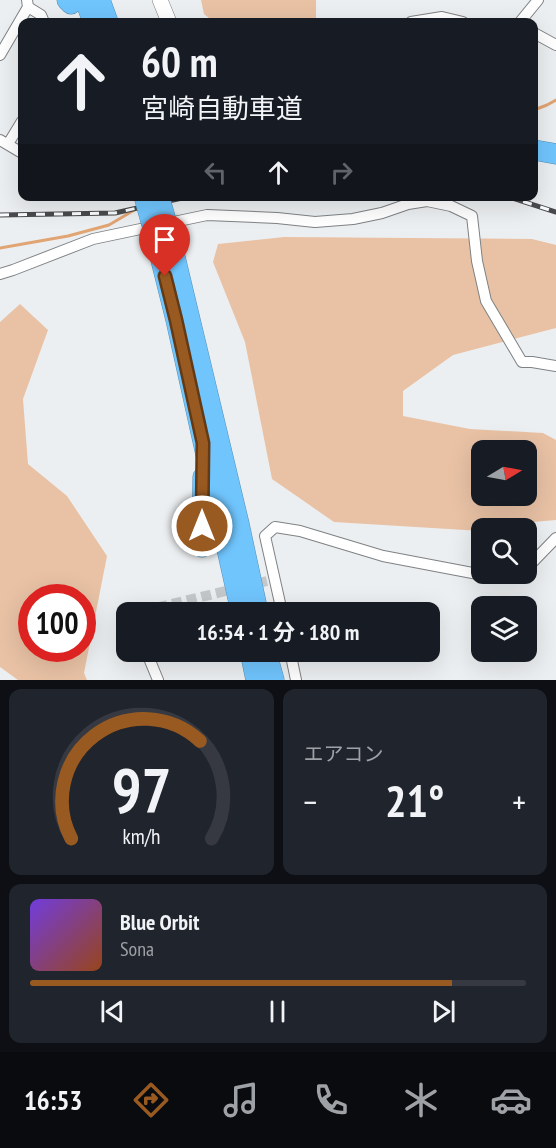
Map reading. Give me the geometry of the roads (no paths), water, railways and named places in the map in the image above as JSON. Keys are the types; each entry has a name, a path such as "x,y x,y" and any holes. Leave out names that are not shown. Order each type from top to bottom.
{"highway":[{"path":"100,0 107,18"},
{"path":"75,1 90,18"},
{"path":"538,151 556,154"},
{"path":"146,201 161,230 232,491 256,602"},
{"path":"159,201 161,230 176,320 239,602"},
{"path":"202,547 203,443"},
{"path":"252,662 256,680"},
{"path":"270,662 274,680"}],"street":[{"path":"160,0 167,18"},
{"path":"522,18 538,0"},
{"path":"20,18 28,4 42,18"},
{"path":"0,55 18,22"},
{"path":"538,35 556,45"},
{"path":"18,126 4,142 18,151"},
{"path":"0,274 93,238 207,214 315,222 353,219 427,201 451,206 472,216 477,261 486,301 522,362 556,366"},
{"path":"279,602 271,580 265,537 275,527 300,531 383,556 471,573"},
{"path":"537,558 556,538"},
{"path":"151,662 158,680"},
{"path":"292,662 296,680"}],"waterway":[{"path":"538,108 556,100"},
{"path":"0,248 68,236 109,225 141,206"}],"tunnel":[{"path":"180,602 267,581"}],"railway":[{"path":"0,215 115,213 169,201"},
{"path":"522,201 556,212"}]}
